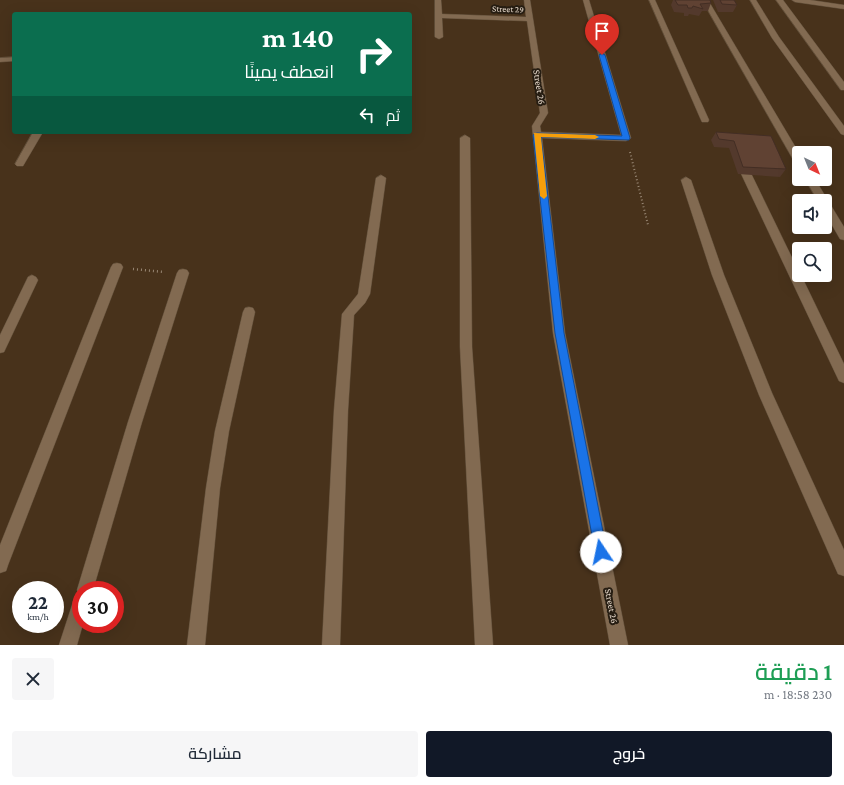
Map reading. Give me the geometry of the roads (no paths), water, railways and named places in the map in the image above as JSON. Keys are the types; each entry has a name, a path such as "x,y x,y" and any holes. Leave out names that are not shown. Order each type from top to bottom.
{"street":[{"path":"438,0 439,37"},
{"name":"Street 26","path":"527,0 544,113 536,125 559,333 619,645"},
{"path":"537,135 626,138 586,0"},
{"path":"652,0 705,120"},
{"path":"705,0 792,149"},
{"path":"753,0 776,38 844,132"},
{"path":"778,0 844,88"},
{"path":"795,0 844,8"},
{"name":"Street 29","path":"438,16 530,19"},
{"path":"0,60 12,59"},
{"path":"20,164 37,134"},
{"path":"465,138 466,347 484,645"},
{"path":"737,154 844,376"},
{"path":"331,645 341,410 348,314 353,307 360,302 364,294 381,178"},
{"path":"686,180 718,275 766,395 844,568"},
{"path":"832,216 844,236"},
{"path":"0,565 117,267"},
{"path":"87,581 135,422 183,273"},
{"path":"0,348 32,280"},
{"path":"196,645 213,488 222,431 250,312"},
{"path":"68,645 72,632"}]}
